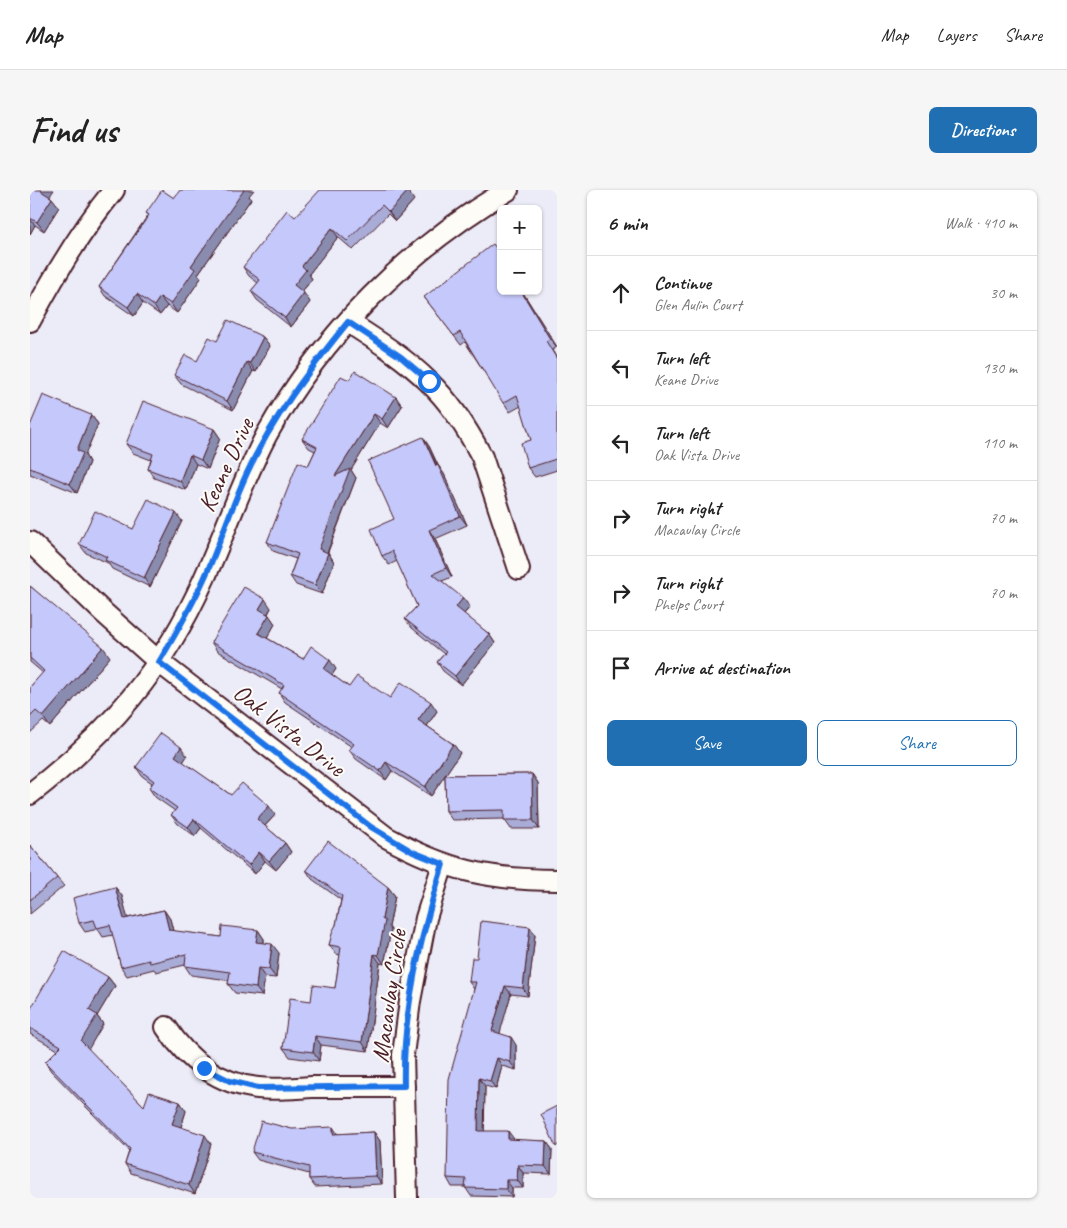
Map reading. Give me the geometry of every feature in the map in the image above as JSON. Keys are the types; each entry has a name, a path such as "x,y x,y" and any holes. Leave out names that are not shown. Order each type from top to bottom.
{"street":[{"path":"30,322 52,280 71,250 114,190"},
{"name":"Keane Drive","path":"30,794 64,768 104,730 128,703 159,662 180,628 204,579 247,473 268,432 306,374 348,322 398,270 452,226 508,190"},
{"path":"348,322 401,357 429,381 453,410 482,458 519,569"},
{"name":"Oak Vista Drive","path":"30,542 104,614 159,662 371,827 413,852 443,864 490,877 520,880 557,880"},
{"name":"Macaulay Circle","path":"407,1198 403,1055 410,1001 426,918 443,864"},
{"path":"166,1027 173,1038 192,1059 204,1068 230,1081 258,1088 404,1086"}],"building":[{"path":"30,190 42,190 52,198 37,222 30,218"},
{"path":"162,190 174,198 180,190 244,190 191,266 195,269 171,304 160,297 154,306 137,294 128,307 99,287 149,215 146,213"},
{"path":"320,190 408,191 389,212 382,205 347,241 332,228 302,266 306,270 294,285 304,293 285,318 251,291 260,280 243,267 287,210 295,217"},
{"path":"493,244 497,249 497,295 523,295 550,339 546,341 557,359 557,463 556,459 528,468 521,443 531,440 517,395 503,403 460,332 454,336 424,297"},
{"path":"228,320 263,337 250,363 247,362 227,401 174,375 185,355 197,361 209,337 217,341"},
{"path":"355,371 396,397 382,419 374,414 335,476 350,469 319,549 328,553 315,585 290,576 298,554 267,542 298,462 308,466 317,447 302,439 341,376 349,380"},
{"path":"43,395 91,415 77,450 83,453 70,484 30,468 30,426"},
{"path":"143,401 214,429 201,460 190,455 180,481 148,469 153,454 126,444"},
{"path":"423,437 436,466 438,465 460,516 429,530 446,568 433,574 463,598 456,607 489,634 455,676 437,662 446,652 405,619 417,606 392,551 382,556 371,529 394,519 368,461"},
{"path":"148,499 176,513 144,578 105,560 107,557 79,544 95,511 133,529"},
{"path":"30,586 103,647 43,717 36,711 30,717 30,687 44,671 30,658"},
{"path":"244,587 265,599 259,609 269,615 258,633 303,659 311,646 330,660 324,669 349,687 357,676 390,698 401,682 431,702 418,720 453,744 425,787 386,762 380,771 349,750 354,744 279,693 284,685 211,642"},
{"path":"161,733 181,747 175,756 231,795 242,783 269,806 257,819 285,843 269,861 259,852 249,865 194,819 188,827 171,815 177,808 149,788 154,781 136,767"},
{"path":"532,774 533,820 504,820 504,810 446,811 445,775"},
{"path":"328,841 388,887 382,919 385,921 378,955 374,954 362,1042 315,1036 313,1052 283,1048 290,998 311,1001 313,985 335,988 341,947 329,945 336,925 342,896 306,870"},
{"path":"30,845 57,878 30,900"},
{"path":"115,887 124,919 164,910 169,930 221,937 222,926 258,930 256,942 272,944 269,969 258,968 256,988 228,984 230,972 185,966 186,954 150,963 149,960 121,967 110,925 97,928 94,920 79,923 73,898"},
{"path":"481,921 530,927 523,988 505,986 492,1031 511,1037 510,1062 497,1058 490,1081 479,1078 478,1131 508,1131 508,1139 546,1141 545,1166 518,1165 517,1180 506,1180 506,1189 465,1188 466,1179 447,1178 449,1079 476,982 469,982 472,958 477,958"},
{"path":"64,951 108,977 89,1010 97,1015 81,1041 144,1106 149,1092 180,1102 172,1124 205,1135 189,1185 125,1164 130,1149 45,1062 61,1046 30,1028 30,1010"},
{"path":"557,1106 557,1146 556,1147 541,1114"},
{"path":"261,1121 292,1129 333,1127 333,1134 374,1132 376,1176 309,1179 309,1167 252,1152"}],"route":[{"path":"204,1068 230,1081 258,1088 404,1086 403,1055 410,1001 426,918 443,864 413,852 371,827 159,662 180,628 204,579 247,473 268,432 306,374 348,322 401,357 429,381"}]}
